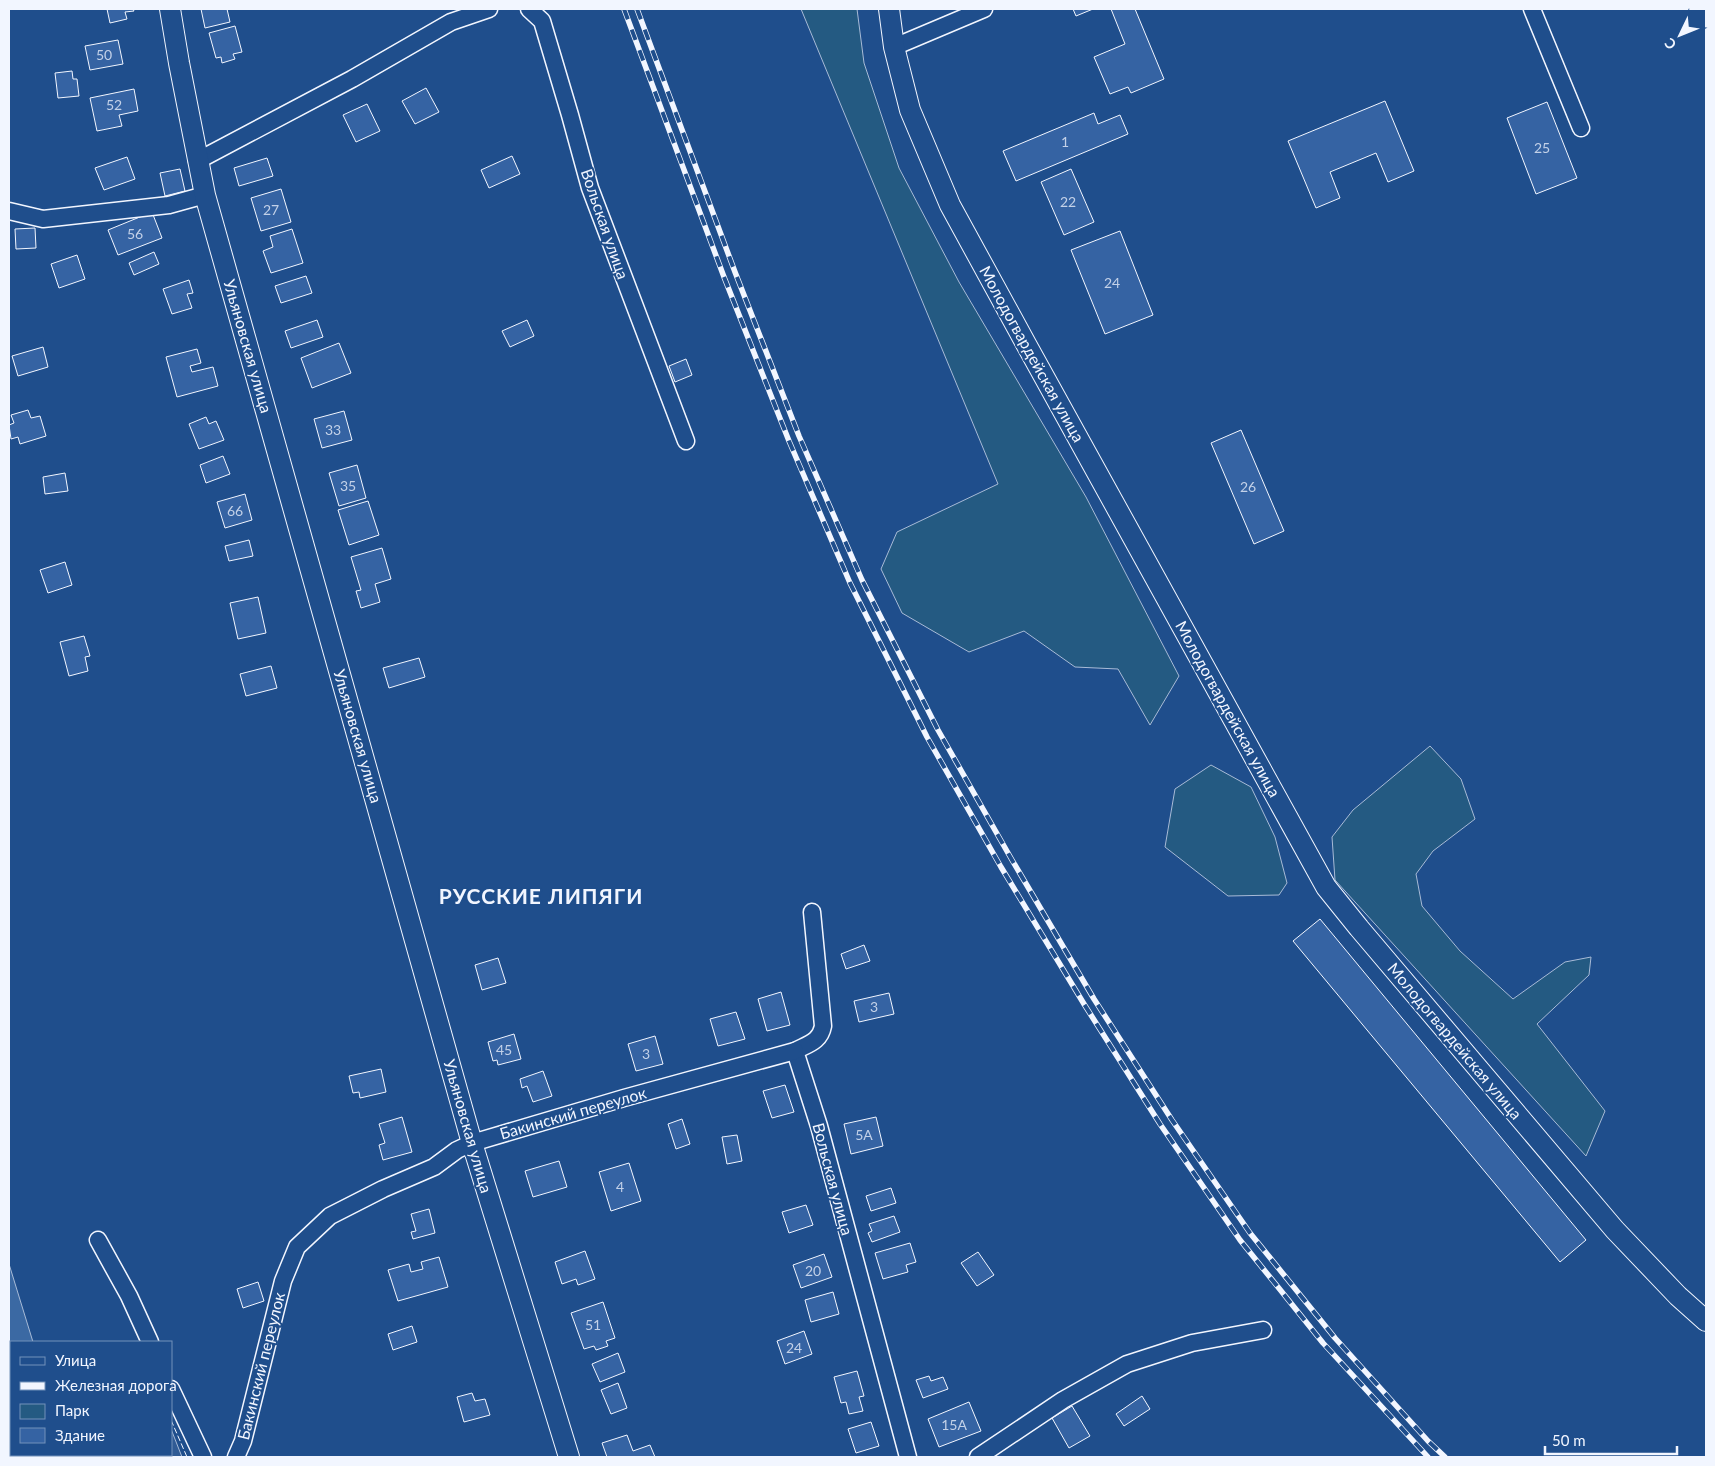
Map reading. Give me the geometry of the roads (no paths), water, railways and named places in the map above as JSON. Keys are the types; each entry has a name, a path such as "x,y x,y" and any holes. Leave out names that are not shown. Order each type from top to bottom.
{"street":[{"name":"Ульяновская улица","path":"170,9 197,161 205,195 472,1143 569,1457"},
{"path":"197,161 344,84 451,22 489,9"},
{"name":"Вольская улица","path":"529,9 542,21 590,188 686,441"},
{"name":"Молодогвардейская улица","path":"889,9 894,47 910,110 950,204 1326,887 1615,1230 1678,1296 1706,1321"},
{"path":"894,47 984,9"},
{"path":"1532,9 1581,128"},
{"path":"9,212 43,219 169,205 205,195"},
{"path":"795,1051 816,1040 822,1034 823,1026 812,912"},
{"name":"Вольская улица","path":"795,1051 819,1126 908,1457"},
{"name":"Бакинский переулок","path":"236,1457 243,1441 283,1281 297,1248 330,1216 383,1189 434,1167 457,1150 472,1143 624,1098 795,1051"},
{"path":"98,1240 129,1296 150,1341"},
{"path":"978,1457 1063,1400 1127,1364 1192,1342 1263,1330"},
{"path":"172,1391 203,1457"}],"railway":[{"path":"624,9 724,277 789,441 850,583 927,737 1001,867 1084,1004 1160,1124 1240,1240 1323,1343 1428,1457"},
{"path":"637,9 735,272 799,436 862,580 938,730 1094,999 1172,1120 1250,1233 1335,1338 1428,1441 1445,1457"}],"district":[{"name":"РУССКИЕ ЛИПЯГИ","path":"541,897"}]}
